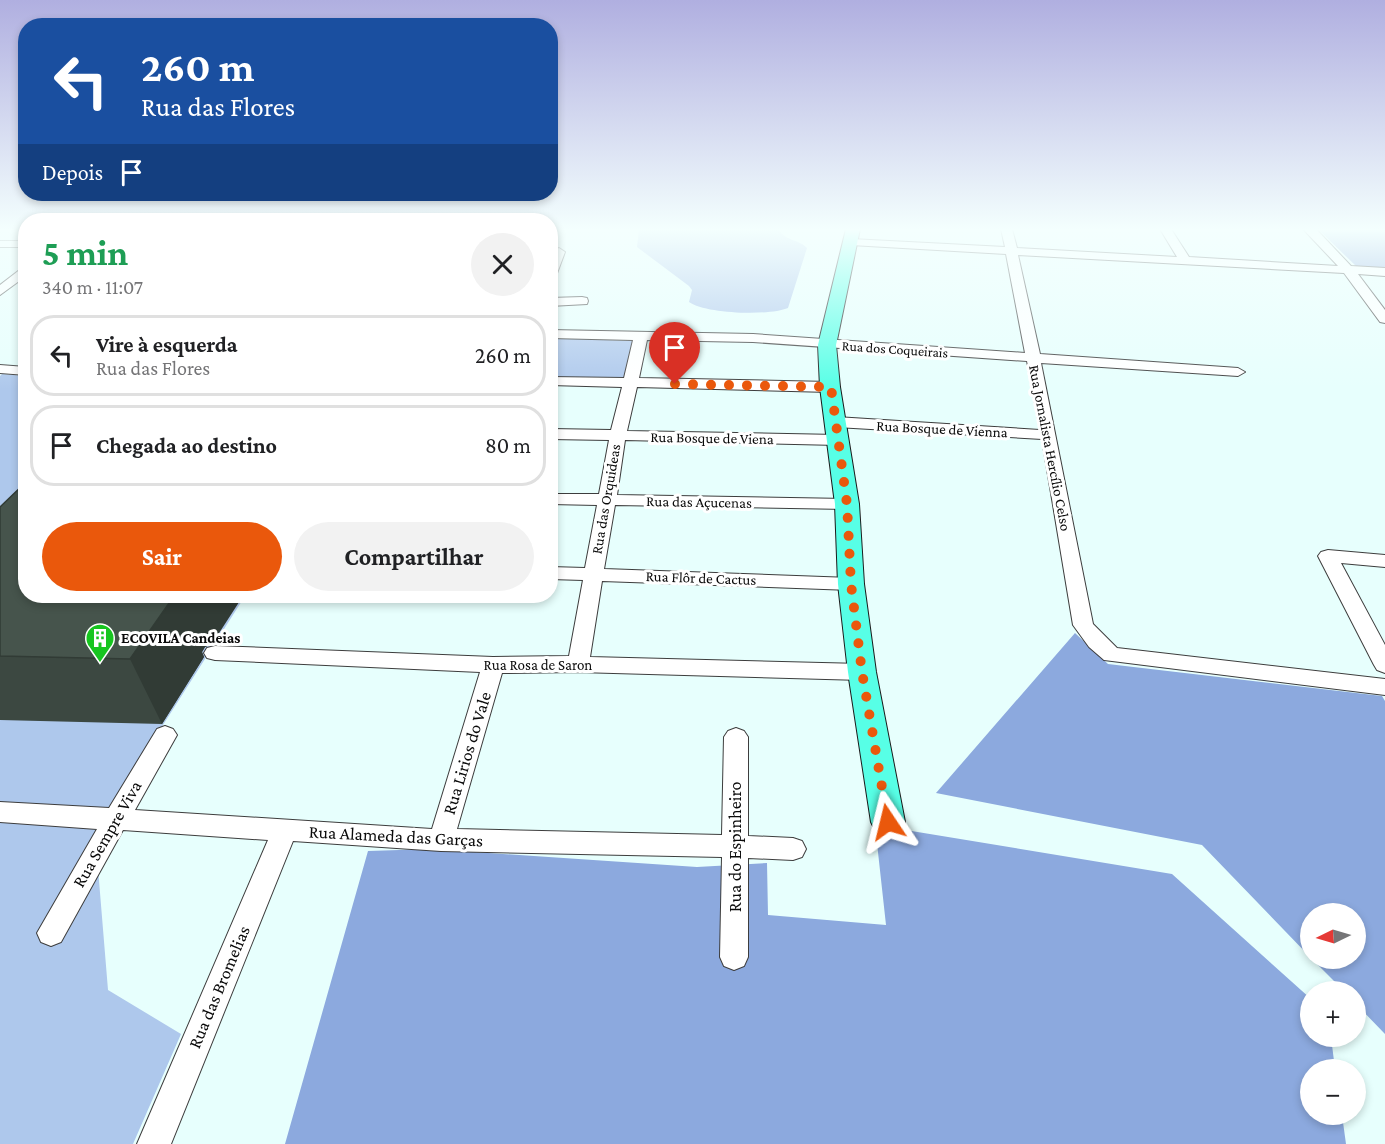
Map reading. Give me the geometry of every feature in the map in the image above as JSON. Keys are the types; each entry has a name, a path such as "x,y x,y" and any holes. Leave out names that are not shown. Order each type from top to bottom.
{"main road":[{"path":"841,282 827,345 847,504 851,584 862,672 888,822"}],"street":[{"name":"Rua Jornalista Hercílio Celso","path":"1017,282 1049,435 1083,625 1100,647 1113,655 1385,687"},
{"path":"1357,282 1385,319"},
{"path":"558,302 582,302"},
{"name":"Rua dos Coqueirais","path":"558,334 753,338 827,345 1238,372"},
{"name":"Rua das Orquideas","path":"578,664 618,436 641,336"},
{"path":"0,369 18,370"},
{"path":"0,384 18,373"},
{"path":"558,381 831,387"},
{"name":"Rua Bosque de Vienna","path":"837,431 1049,435"},
{"name":"Rua Bosque de Viena","path":"558,434 618,436 837,431"},
{"name":"Rua das Açucenas","path":"558,499 847,504"},
{"path":"1385,561 1328,556 1385,665"},
{"name":"Rua Flôr de Cactus","path":"558,573 851,584"},
{"name":"Rua Rosa de Saron","path":"215,653 493,665 578,664 862,672"},
{"name":"Rua Lirios do Vale","path":"441,840 493,665"},
{"name":"Rua Sempre Viva","path":"51,933 115,818 165,735"},
{"name":"Rua do Espinheiro","path":"734,957 736,737"},
{"name":"Rua Alameda das Garças","path":"0,812 441,840 793,849"},
{"name":"Rua das Bromelias","path":"154,1144 285,830"}],"shaded area":[{"path":"684,282 796,282 788,308 753,313 697,306 689,302 692,290"},
{"path":"558,338 633,341 624,379 558,378"},
{"path":"2,374 18,375 18,549 0,568 0,376"},
{"path":"0,590 18,594 18,603 241,603 95,832 108,990 181,1034 133,1144 0,1144"},
{"path":"1075,633 1108,664 1382,696 1385,701 1385,1034 1366,1014 1366,981 1334,981 1322,969 1366,969 1366,903 1300,903 1300,947 1202,845 936,793"},
{"path":"875,825 1172,874 1300,989 1300,1047 1332,1047 1334,1059 1300,1059 1300,1125 1343,1125 1346,1144 285,1144 368,851 430,849 697,867 767,863 768,915 886,925"}],"building":[{"path":"18,490 18,603 169,603 130,659 0,656 0,507"}],"place":[{"name":"ECOVILA Candeias","path":"100,664"}],"route":[{"path":"675,384 831,387 847,504 851,584 862,672 888,822"}]}
